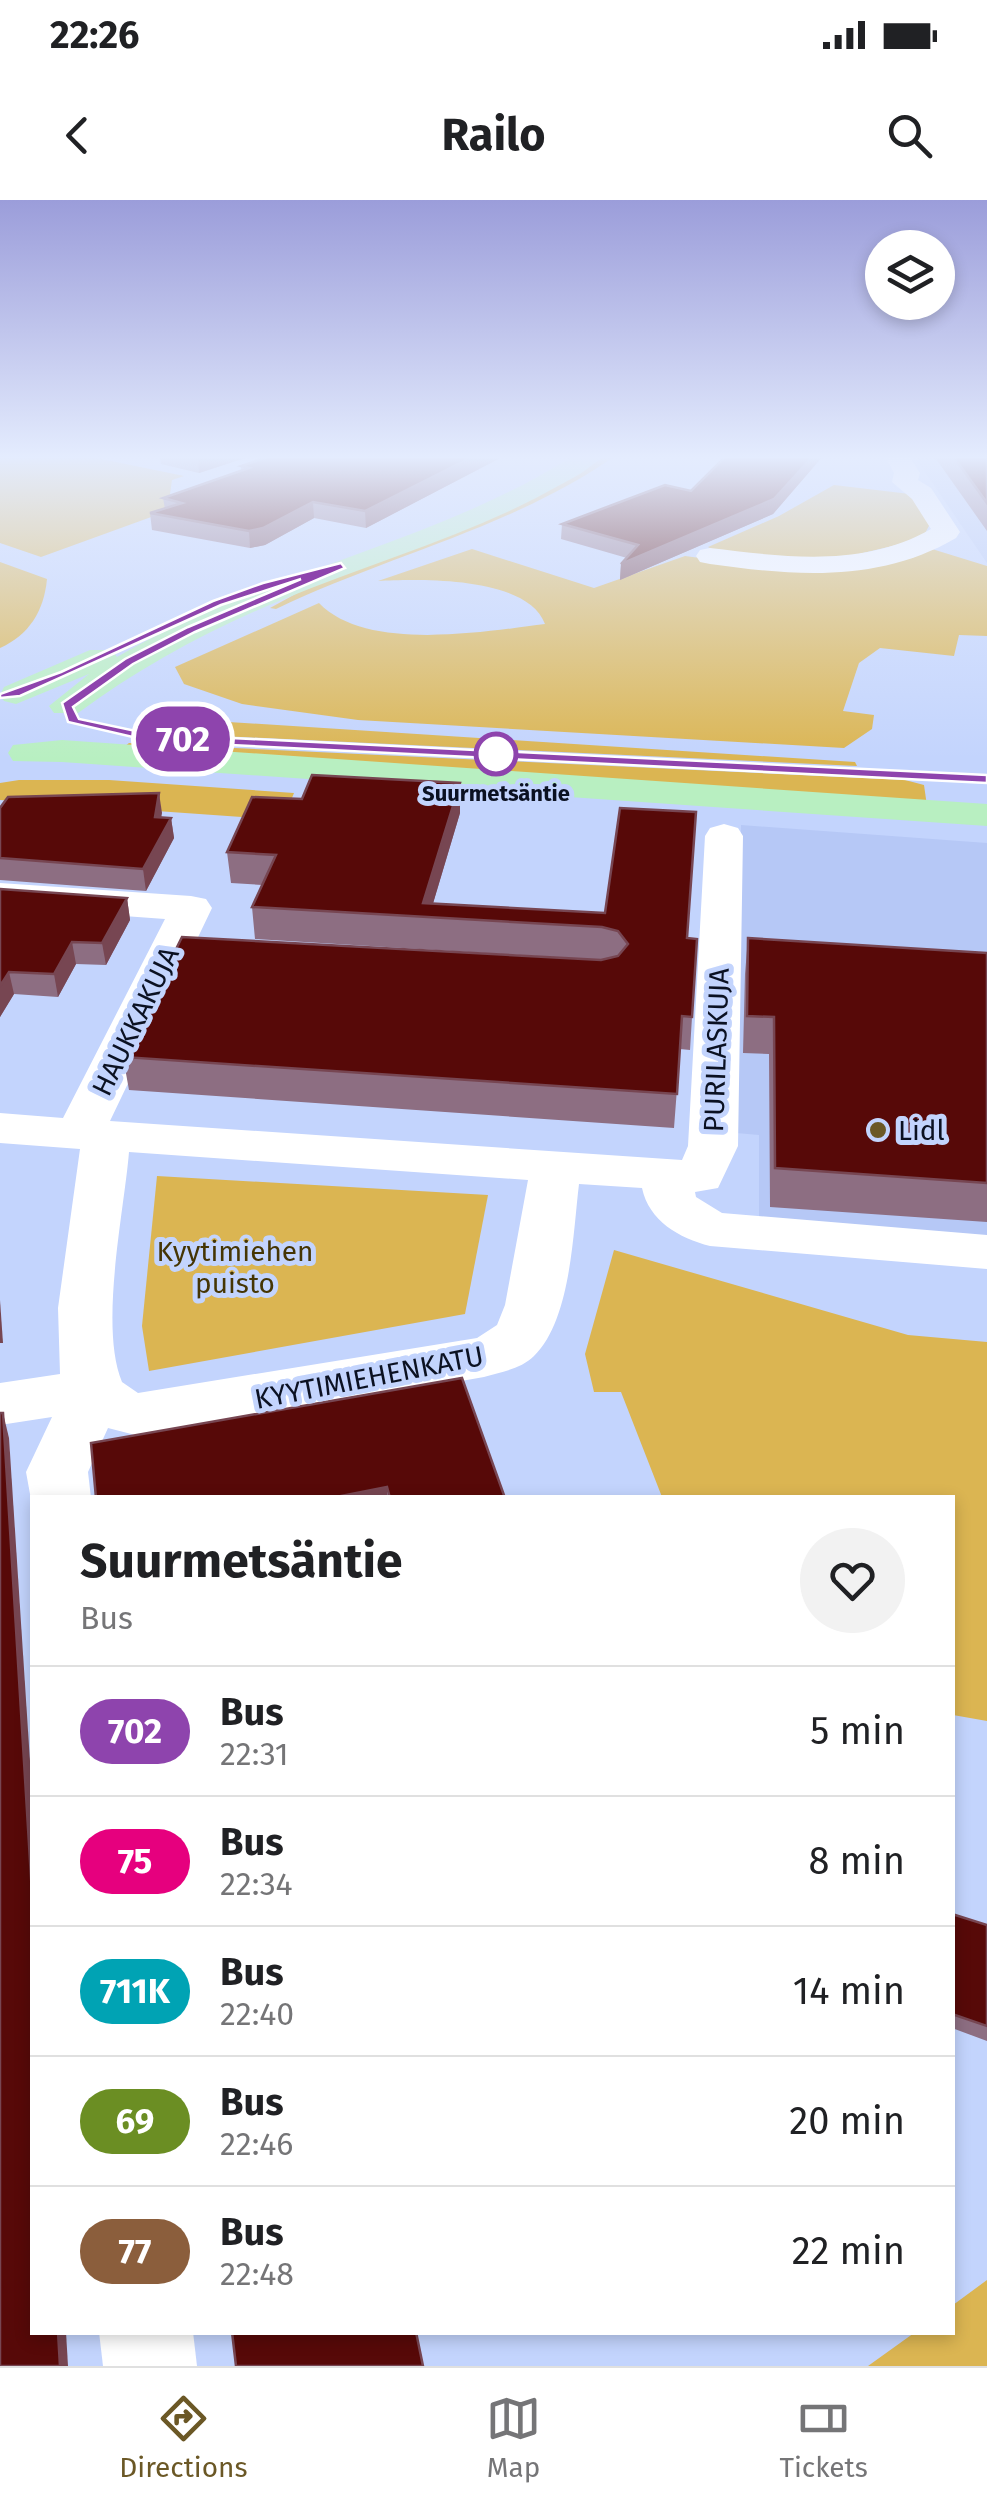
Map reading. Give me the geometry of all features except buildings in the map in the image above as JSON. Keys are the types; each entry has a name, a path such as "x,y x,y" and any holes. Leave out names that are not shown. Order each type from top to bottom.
{"main road":[{"path":"13,755 65,735 70,714 129,662 192,630 365,557"},
{"path":"8,694 217,603 341,566"},
{"path":"8,694 48,698 70,714 150,738 823,770"},
{"path":"13,755 80,752 987,816"}],"street":[{"path":"718,557 767,564 827,565 891,557"},
{"name":"PURILASKUJA","path":"556,1167 700,1178 713,1146 701,982 724,836"},
{"name":"HAUKKAKUJA","path":"0,895 191,908 189,951 93,1135"},
{"path":"0,1128 556,1167"},
{"path":"60,1495 58,1472 94,1390 86,1367 85,1329 93,1135"},
{"name":"KYYTIMIEHENKATU","path":"94,1390 114,1409 143,1416 163,1415 484,1358 503,1351 516,1341 532,1309 556,1167"},
{"path":"665,1175 672,1205 710,1229 987,1252"},
{"path":"0,1404 94,1390"},
{"path":"146,2335 150,2366"}],"shaded area":[{"path":"741,825 987,843 987,1238 759,1221 759,1135 736,1133"}],"green space":[{"path":"388,557 402,557 276,609 270,608 301,591"},
{"path":"448,557 497,557 594,588 682,557 768,567 830,568 914,557 958,557 987,566 987,636 959,635 954,656 880,648 859,663 843,711 874,715 872,729 844,748 358,720 242,704 184,684 175,667 319,603 340,618 365,628 395,633 459,634 545,624 534,608 495,589 445,581 378,581"},
{"path":"753,557 846,557 825,562"},
{"path":"0,562 47,579 33,621 0,648"},
{"path":"166,718 855,762 857,766 200,735 144,729"},
{"path":"129,743 905,780 924,785 927,806 120,750"},
{"path":"109,780 294,793 283,820 0,800 0,783"},
{"name":"Kyytimiehen puisto","path":"157,1176 488,1195 465,1314 149,1371 142,1326"},
{"path":"614,1250 908,1335 987,1342 987,1721 955,1715 955,1495 661,1495 621,1392 594,1392 585,1354"},
{"path":"987,2280 987,2366 868,2366 911,2335 955,2335 955,2304"}],"bus line":[{"name":"702","path":"0,694 16,694 65,674 217,603 341,566 280,590 129,662 66,706 74,714 74,722 150,738 987,779"}],"place":[{"name":"Suurmetsäntie","path":"496,754"},
{"name":"Lidl","path":"878,1130"}]}
